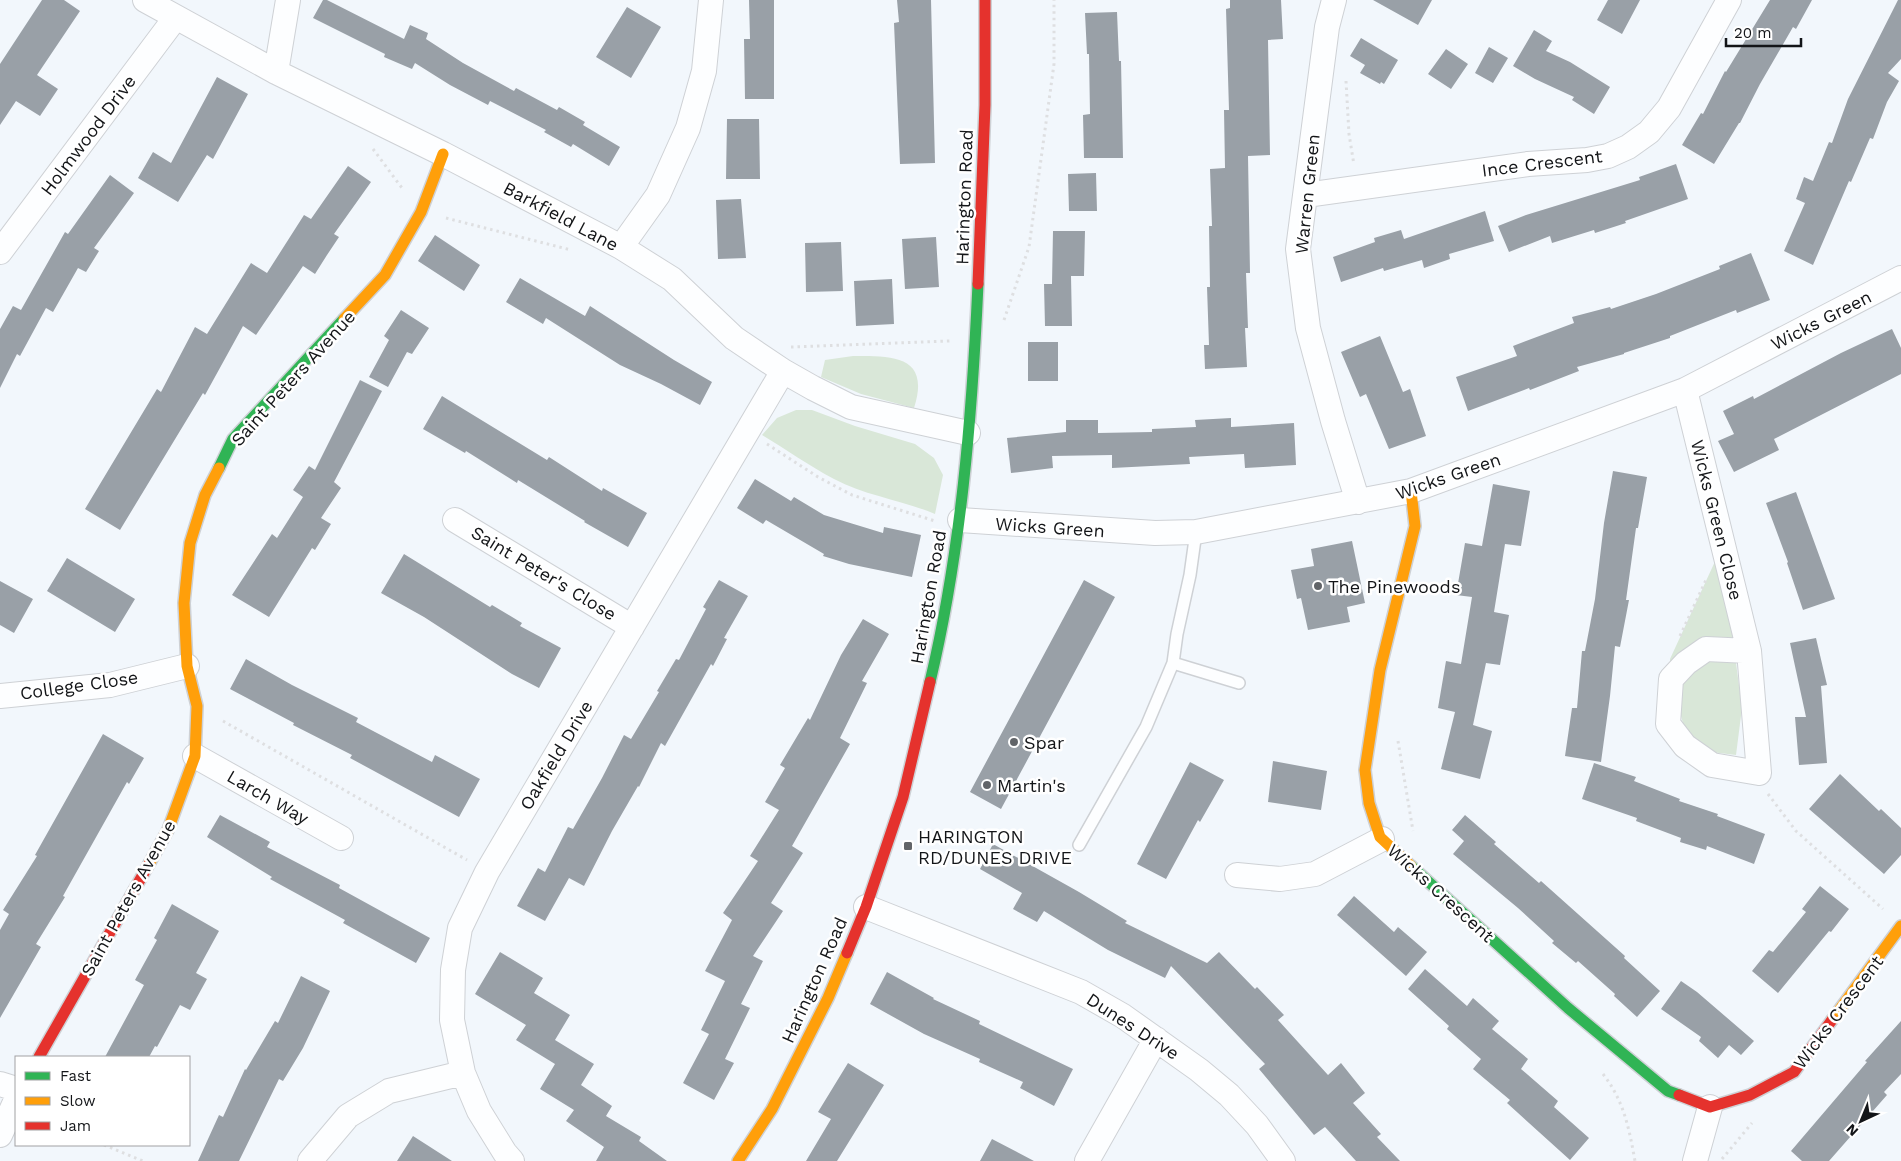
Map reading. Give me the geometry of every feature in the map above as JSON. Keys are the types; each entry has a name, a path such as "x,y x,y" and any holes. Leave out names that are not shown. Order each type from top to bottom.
{"street":[{"name":"Barkfield Lane","path":"145,0 276,72 443,154 621,247 672,279 734,338 813,388 852,406 968,433"},
{"path":"276,72 288,0"},
{"path":"621,247 658,195 688,128 704,71 712,0"},
{"name":"Harington Road","path":"738,1161 772,1109 824,1007 866,907 903,797 940,640 959,524 975,340 985,105 985,0"},
{"name":"Warren Green","path":"1334,0 1328,27 1298,249 1308,328 1333,421 1358,502"},
{"name":"Ince Crescent","path":"1306,195 1528,164 1587,160 1608,156 1628,148 1648,132 1669,108 1729,0"},
{"name":"Holmwood Drive","path":"0,252 176,17"},
{"name":"Saint Peters Avenue","path":"40,1056 168,830 195,756 197,706 187,666 184,603 190,543 205,494 233,439 385,276 421,212 443,154"},
{"name":"Wicks Green","path":"959,524 1155,533 1196,532 1411,491 1685,390 1901,278"},
{"name":"Oakfield Drive","path":"512,1161 505,1153 479,1110 462,1072 452,1020 453,970 460,928 487,872 784,371"},
{"name":"Wicks Green Close","path":"1685,390 1749,651 1758,773"},
{"name":"Wicks Crescent","path":"1411,491 1415,526 1380,670 1366,770 1369,803 1382,839 1568,1008 1668,1091 1710,1107 1750,1094 1794,1072 1901,926"},
{"name":"Saint Peter's Close","path":"455,520 632,627"},
{"path":"1749,651 1706,649 1686,663 1671,679 1668,724 1685,746 1712,765 1758,773"},
{"name":"College Close","path":"0,696 110,685 187,666"},
{"name":"Larch Way","path":"195,756 341,838"},
{"path":"1237,875 1280,878 1315,874 1382,839"},
{"name":"Dunes Drive","path":"866,907 1081,992 1123,1016 1199,1070 1229,1095 1257,1125 1283,1161"},
{"path":"1087,1161 1156,1039"},
{"path":"310,1161 348,1116 389,1091 462,1072"},
{"path":"0,1084 15,1089"},
{"path":"0,1134 15,1102"},
{"path":"1695,1161 1710,1107"}],"lane":[{"path":"1079,845 1146,726 1173,663 1177,634 1190,575 1196,532"},
{"path":"1173,663 1239,683"}],"path":[{"path":"1001,329 1029,247 1054,64 1054,0"},
{"path":"1346,78 1349,134 1357,187"},
{"path":"372,147 421,212 580,252"},
{"path":"790,347 975,340"},
{"path":"748,431 818,477 852,495 959,524"},
{"path":"1678,642 1724,545"},
{"path":"197,706 487,872"},
{"path":"1396,733 1413,835"},
{"path":"1758,773 1770,798 1796,831 1887,913"},
{"path":"1600,1070 1611,1084 1628,1120 1635,1161"},
{"path":"106,1146 143,1161"}],"green space":[{"path":"853,356 894,358 912,368 917,378 918,391 914,408 861,394 821,377 825,360"},
{"path":"796,410 812,410 855,426 915,444 934,458 943,475 935,514 846,485 816,469 762,435 777,418"},
{"path":"1718,555 1732,633 1742,708 1736,755 1711,752 1692,740 1684,727 1671,679 1670,659"}],"building":[{"path":"42,0 64,0 80,11 37,75 58,89 40,116 16,101 0,125 0,64"},
{"path":"323,0 327,0 404,39 410,25 428,33 426,39 463,63 514,91 516,88 557,110 559,107 585,122 583,125 620,147 609,166 573,144 571,147 544,132 546,130 490,101 488,105 450,85 415,63 412,69 384,57 385,54 313,18"},
{"path":"749,0 774,0 774,99 745,99 744,39 750,39"},
{"path":"897,0 931,0 935,163 900,164 894,23 899,22"},
{"path":"1230,0 1281,0 1283,39 1268,40 1270,155 1248,156 1250,273 1246,273 1248,328 1245,328 1247,367 1205,369 1204,345 1209,345 1207,287 1210,287 1209,226 1212,226 1210,169 1225,168 1224,110 1229,110 1226,9 1230,8"},
{"path":"1373,0 1432,0 1418,25"},
{"path":"1608,0 1640,0 1622,34 1597,20"},
{"path":"1770,0 1812,0 1796,29 1793,27 1740,123 1714,164 1682,145 1701,113 1703,114 1725,71"},
{"path":"1898,0 1901,0 1901,59 1888,73 1899,81 1887,102 1873,139 1870,138 1851,182 1849,181 1813,265 1784,251 1805,203 1796,199 1804,177 1813,181 1829,142 1832,143 1848,99"},
{"path":"627,7 661,27 631,78 596,57"},
{"path":"1117,12 1119,61 1121,61 1123,158 1084,158 1083,115 1090,114 1089,54 1087,54 1085,13"},
{"path":"1534,30 1552,41 1546,51 1570,62 1610,87 1594,114 1572,100 1574,97 1535,79 1513,66"},
{"path":"1361,38 1398,60 1384,84 1381,82 1380,84 1360,73 1365,65 1350,56"},
{"path":"1489,47 1508,58 1493,83 1475,73"},
{"path":"1446,49 1468,64 1451,89 1428,74"},
{"path":"217,77 248,94 213,159 207,155 178,202 138,178 153,152 171,163"},
{"path":"727,119 759,119 760,179 726,179"},
{"path":"1676,164 1688,199 1595,233 1594,230 1552,243 1550,236 1509,252 1498,226 1526,215 1640,180 1639,177"},
{"path":"348,166 371,182 334,234 339,237 315,274 303,266 256,335 243,326 205,395 203,393 120,530 85,509 157,389 161,392 195,327 207,334 251,263 267,273 304,215 311,219"},
{"path":"1096,173 1097,211 1069,211 1068,174"},
{"path":"110,175 134,193 94,248 99,251 86,272 78,268 53,312 46,308 20,356 17,354 0,388 0,329 13,306 21,310 65,232 68,234"},
{"path":"741,199 746,258 718,259 716,200"},
{"path":"1485,211 1494,241 1449,254 1450,259 1424,268 1422,260 1384,271 1383,268 1341,282 1333,257 1375,242 1374,238 1401,230 1404,239"},
{"path":"1053,231 1085,231 1084,276 1071,276 1072,326 1045,326 1044,284 1052,284"},
{"path":"435,235 480,265 464,291 418,261"},
{"path":"936,237 939,287 905,289 902,239"},
{"path":"841,242 843,291 806,292 805,243"},
{"path":"1751,253 1770,300 1737,313 1736,310 1670,336 1670,338 1624,354 1577,367 1579,371 1468,411 1456,377 1517,356 1513,346 1574,323 1572,317 1610,307 1611,309 1656,294 1720,269 1719,266"},
{"path":"520,278 585,316 590,306 712,382 700,405 620,365 546,318 543,324 506,302"},
{"path":"892,279 894,324 856,326 854,281"},
{"path":"401,310 429,328 412,354 407,352 388,387 369,377 389,340 384,336"},
{"path":"1892,329 1901,348 1901,374 1774,439 1779,450 1734,472 1718,441 1734,434 1723,411 1753,396 1754,399 1841,353"},
{"path":"1380,336 1403,392 1410,389 1426,436 1389,449 1366,394 1360,397 1341,352"},
{"path":"1028,342 1058,342 1058,381 1028,381"},
{"path":"360,380 382,391 334,482 341,488 321,518 331,524 315,550 312,548 269,617 232,595 272,534 277,538 303,497 293,490 309,466 315,470"},
{"path":"442,396 547,460 549,457 602,491 603,488 647,513 628,547 584,522 518,480 517,483 466,451 465,453 423,429"},
{"path":"1231,418 1231,427 1294,423 1296,465 1245,468 1244,454 1189,457 1190,464 1112,468 1112,455 1052,456 1053,468 1011,473 1007,438 1066,432 1066,420 1098,420 1098,433 1152,432 1152,429 1196,427 1195,420"},
{"path":"1613,471 1647,477 1638,528 1636,528 1626,600 1629,600 1620,647 1615,646 1601,762 1565,756 1572,708 1577,708 1582,651 1585,651 1595,599 1604,523"},
{"path":"755,479 791,501 794,497 824,515 883,533 884,527 921,535 912,577 849,564 823,556 824,554 766,520 763,524 737,508"},
{"path":"1493,484 1530,491 1521,546 1505,544 1494,612 1509,615 1500,665 1486,663 1473,725 1492,731 1480,779 1441,769 1455,712 1438,708 1446,661 1461,664 1472,597 1456,595 1465,543 1482,546"},
{"path":"1796,492 1835,599 1803,610 1788,562 1766,503"},
{"name":"The Pinewoods","path":"1352,541 1365,603 1347,607 1350,622 1308,630 1301,598 1297,599 1291,570 1314,566 1311,549"},
{"path":"404,554 490,607 492,605 522,623 520,626 561,648 539,688 512,674 424,617 381,593"},
{"path":"67,558 135,599 115,632 47,591"},
{"path":"719,580 748,596 724,638 727,639 713,666 711,664 665,746 661,743 584,886 569,878 545,921 517,906 538,868 545,872 568,827 573,829 624,735 631,739 676,659 679,660 706,609 703,607"},
{"path":"1084,580 1115,597 1001,809 970,792"},
{"path":"0,581 33,599 14,633 0,625"},
{"path":"863,619 889,634 862,681 867,683 840,738 850,744 792,846 803,853 771,903 783,911 753,956 763,961 741,1004 750,1008 725,1059 734,1063 714,1100 683,1083 709,1034 701,1030 725,981 705,971 732,920 723,913 758,861 750,856 779,810 765,802 785,768 780,765 808,718 810,720 841,655"},
{"path":"1816,638 1827,685 1821,686 1827,763 1799,765 1795,717 1806,717 1790,643"},
{"path":"246,659 292,685 358,718 356,722 432,762 435,755 480,779 459,817 350,758 352,755 293,725 294,723 230,689"},
{"path":"103,734 144,758 129,784 127,782 63,896 65,897 36,944 41,947 0,1018 0,930 9,914 3,910 37,856 35,855"},
{"path":"1273,761 1327,771 1321,810 1268,802"},
{"path":"1190,762 1224,780 1200,822 1198,820 1166,879 1137,864"},
{"path":"1594,763 1636,777 1634,781 1680,799 1679,801 1718,814 1717,816 1765,834 1754,864 1707,846 1706,850 1680,842 1681,838 1636,821 1637,818 1582,799"},
{"path":"1840,774 1879,811 1881,809 1901,828 1901,855 1884,874 1809,809"},
{"path":"220,815 270,842 267,847 340,885 339,888 430,938 416,963 343,923 345,920 270,879 272,877 207,837"},
{"path":"1465,815 1496,842 1494,844 1539,883 1541,881 1625,956 1624,958 1660,991 1637,1017 1614,996 1615,994 1578,961 1576,963 1552,943 1554,941 1518,908 1453,854 1464,841 1452,830"},
{"path":"993,844 1079,892 1127,921 1125,923 1207,963 1219,952 1255,989 1257,987 1284,1015 1278,1020 1328,1075 1341,1063 1365,1093 1353,1103 1381,1134 1377,1137 1400,1161 1356,1161 1325,1127 1314,1135 1259,1069 1265,1064 1171,966 1165,978 1108,950 1044,911 1037,922 1013,909 1022,893 980,869"},
{"path":"1820,886 1849,909 1778,993 1752,971 1769,950 1773,952 1806,912 1802,909"},
{"path":"1354,896 1394,932 1398,927 1427,952 1406,976 1337,915"},
{"path":"172,904 219,931 196,973 207,979 190,1010 180,1005 157,1047 155,1046 150,1056 106,1056 144,985 135,980 157,940 154,938"},
{"path":"500,952 543,978 534,993 570,1015 555,1040 594,1064 581,1085 612,1106 606,1116 641,1137 639,1141 667,1161 596,1161 604,1147 566,1121 574,1110 540,1089 555,1064 516,1040 526,1025 475,994"},
{"path":"1425,969 1467,1006 1473,998 1499,1021 1492,1029 1528,1059 1521,1069 1558,1101 1554,1107 1589,1138 1570,1160 1507,1103 1510,1100 1473,1069 1481,1059 1447,1029 1449,1026 1408,989"},
{"path":"887,972 933,999 980,1021 979,1024 1073,1069 1054,1106 1020,1088 1023,1082 979,1062 980,1059 924,1034 870,1004"},
{"path":"301,976 330,991 303,1048 283,1081 279,1079 239,1161 198,1161 219,1115 223,1117 245,1069 275,1021 278,1023"},
{"path":"1681,981 1697,992 1754,1041 1741,1055 1729,1045 1718,1058 1699,1041 1701,1037 1661,1009"},
{"path":"1901,1021 1901,1074 1884,1092 1887,1095 1829,1161 1802,1161 1791,1151 1867,1062 1865,1061"},
{"path":"848,1063 884,1085 837,1161 806,1161 831,1119 818,1112"},
{"path":"413,1136 452,1161 397,1161"},
{"path":"992,1139 1034,1161 980,1161"}],"traffic: fast":[{"path":"930,682 941,633 957,534 968,434 978,284"},
{"path":"219,468 233,439 344,319"},
{"path":"1411,866 1568,1008 1668,1091 1679,1095"}],"traffic: slow":[{"path":"344,319 385,275 421,212 443,154"},
{"path":"149,864 168,830 195,756 197,706 187,666 184,603 190,543 205,495 219,468"},
{"path":"1411,491 1415,526 1380,670 1365,770 1369,803 1380,837 1411,866"},
{"path":"1832,1020 1901,926"},
{"path":"738,1161 772,1109 828,998 847,953"}],"traffic: jam":[{"path":"978,284 985,105 985,0"},
{"path":"847,953 866,907 903,797 930,682"},
{"path":"40,1056 149,864"},
{"path":"1679,1095 1710,1107 1750,1095 1794,1072 1832,1020"}],"place":[{"name":"The Pinewoods","path":"1318,586"},
{"name":"Spar","path":"1014,742"},
{"name":"Martin's","path":"987,785"},
{"name":"HARINGTON RD/DUNES DRIVE","path":"908,846"}]}
